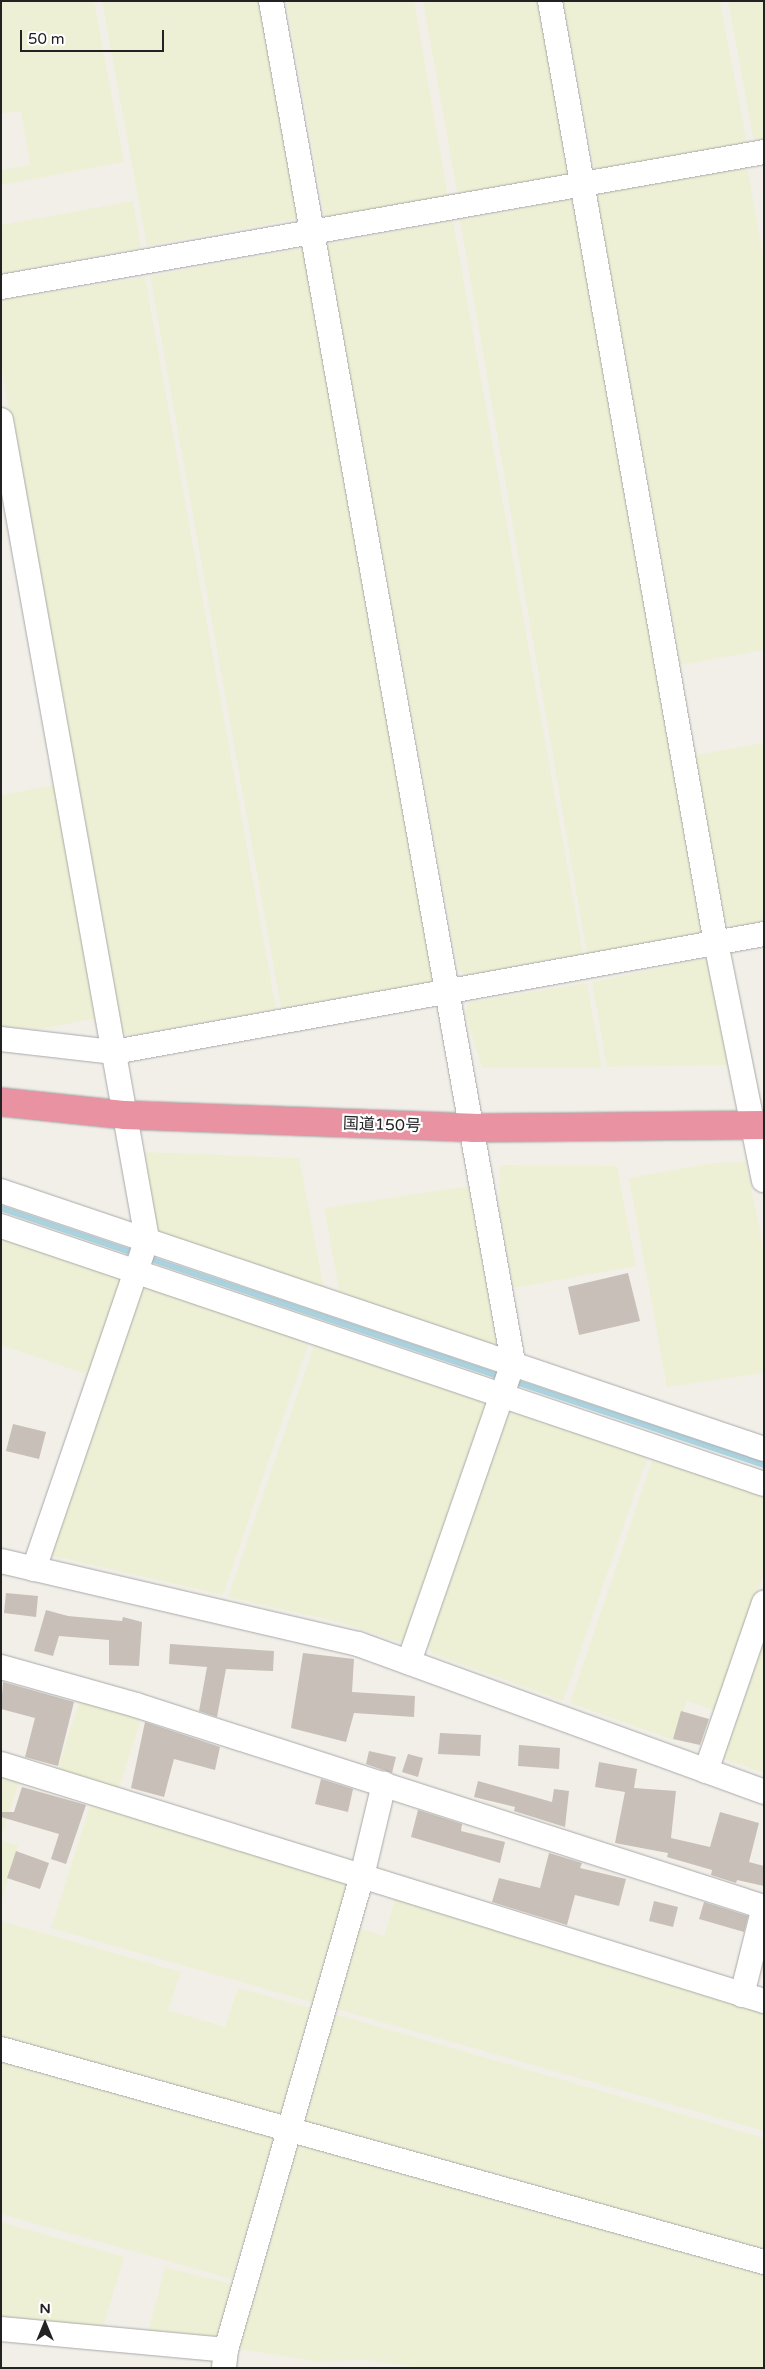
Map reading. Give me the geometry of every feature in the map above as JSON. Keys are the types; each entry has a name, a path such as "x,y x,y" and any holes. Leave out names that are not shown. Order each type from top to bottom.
{"highway":[{"name":"国道150号","path":"1,1102 125,1114 473,1128 759,1126"}],"street":[{"path":"271,1 449,992 513,1363 409,1662"},
{"path":"550,1 584,184 716,943 759,1126 764,1180"},
{"path":"1,287 764,152"},
{"path":"1,420 147,1239 34,1569"},
{"path":"1,1039 114,1052 764,934"},
{"path":"1,1191 764,1449"},
{"path":"1,1226 503,1394 764,1484"},
{"path":"1,1561 330,1636 409,1662 764,1792"},
{"path":"706,1771 764,1603"},
{"path":"1,1667 136,1705 764,1907 753,1998 1,1764"},
{"path":"1,2329 225,2359 362,1876 384,1784"},
{"path":"1,2048 764,2262"}],"green space":[{"path":"1,1 94,1 124,162 1,185 1,170 30,165 21,111 1,114"},
{"path":"102,1 262,1 302,218 147,246"},
{"path":"286,1 414,1 448,197 325,219"},
{"path":"423,1 538,1 571,175 458,197"},
{"path":"562,1 720,1 747,144 595,171"},
{"path":"728,1 764,1 764,140 754,142"},
{"path":"747,166 764,260 764,650 681,665 597,199 600,191"},
{"path":"578,198 706,933 587,954 460,220"},
{"path":"133,201 141,248 1,273 1,225"},
{"path":"453,221 583,954 467,975 458,970 326,244"},
{"path":"304,248 434,976 429,983 281,1008 150,276"},
{"path":"145,277 276,1009 128,1036 121,1030 1,366 1,300"},
{"path":"764,743 764,922 734,928 725,923 695,755"},
{"path":"54,785 99,1018 39,1029 1,1026 1,795"},
{"path":"706,958 715,963 731,1065 607,1067 592,982"},
{"path":"587,983 602,1068 482,1068 465,1013 470,1002"},
{"path":"145,1152 299,1158 325,1293 158,1237"},
{"path":"746,1162 764,1252 764,1373 667,1387 629,1178 712,1163"},
{"path":"500,1165 617,1166 636,1266 514,1288 499,1206"},
{"path":"469,1186 498,1353 341,1299 324,1208"},
{"path":"1,1232 123,1278 89,1375 1,1345"},
{"path":"139,1284 310,1339 223,1595 53,1556 48,1551"},
{"path":"316,1340 486,1402 403,1643 338,1622 228,1597"},
{"path":"508,1410 649,1453 563,1701 433,1654 427,1644"},
{"path":"654,1455 764,1492 764,1573 717,1711 687,1701 673,1740 570,1703"},
{"path":"764,1624 764,1773 719,1757"},
{"path":"80,1699 142,1716 117,1793 56,1774"},
{"path":"1,1774 20,1779 1,1838"},
{"path":"91,1803 344,1879 349,1886 315,2003 51,1928"},
{"path":"1,1840 18,1846 1,1904"},
{"path":"396,1896 764,2010 764,2131 333,2008 357,1927 384,1936"},
{"path":"1,1921 181,1972 168,2010 225,2027 238,1988 311,2008 280,2114 1,2036"},
{"path":"331,2013 764,2138 764,2253 306,2126 301,2117"},
{"path":"1,2055 276,2132 232,2279 1,2214"},
{"path":"295,2143 764,2272 764,2368 413,2367 368,2360 314,2361 238,2349"},
{"path":"1,2222 124,2257 103,2327 1,2318"},
{"path":"165,2267 232,2284 217,2338 148,2333"}],"building":[{"path":"628,1273 640,1321 579,1335 568,1287"},
{"path":"13,1424 46,1432 39,1459 6,1451"},
{"path":"6,1593 38,1596 36,1617 4,1613"},
{"path":"46,1610 68,1616 122,1621 123,1617 142,1622 139,1666 109,1665 109,1640 59,1636 53,1656 34,1651"},
{"path":"170,1644 274,1651 273,1671 226,1669 217,1717 199,1711 207,1667 169,1664"},
{"path":"303,1653 354,1659 352,1692 415,1696 414,1717 354,1713 346,1742 291,1728"},
{"path":"3,1682 74,1702 58,1766 25,1757 35,1718 1,1709"},
{"path":"681,1711 709,1719 700,1745 673,1739"},
{"path":"145,1722 220,1747 215,1770 174,1759 164,1797 131,1788"},
{"path":"440,1733 481,1735 480,1756 438,1754"},
{"path":"519,1745 560,1748 559,1769 518,1766"},
{"path":"369,1751 396,1757 392,1773 366,1764"},
{"path":"408,1754 423,1758 418,1777 402,1772"},
{"path":"599,1762 637,1769 634,1788 676,1791 671,1838 710,1847 720,1812 759,1823 749,1862 764,1866 764,1886 737,1880 736,1883 711,1875 712,1870 667,1857 668,1853 615,1843 625,1792 595,1787"},
{"path":"321,1779 353,1789 348,1812 315,1804"},
{"path":"478,1781 552,1802 554,1789 569,1791 565,1827 514,1811 515,1807 474,1797"},
{"path":"22,1787 86,1805 66,1864 51,1859 59,1834 1,1817 1,1812 14,1812"},
{"path":"418,1810 462,1824 461,1831 505,1842 500,1863 411,1837"},
{"path":"16,1851 49,1863 40,1889 7,1878"},
{"path":"549,1853 582,1863 580,1868 626,1879 619,1906 575,1895 567,1925 492,1902 499,1878 540,1888"},
{"path":"654,1901 678,1907 673,1927 649,1921"},
{"path":"704,1902 748,1916 744,1932 699,1919"}],"waterway":[{"path":"1,1208 137,1254"},
{"path":"145,1257 501,1377"},
{"path":"513,1381 764,1465"}]}
